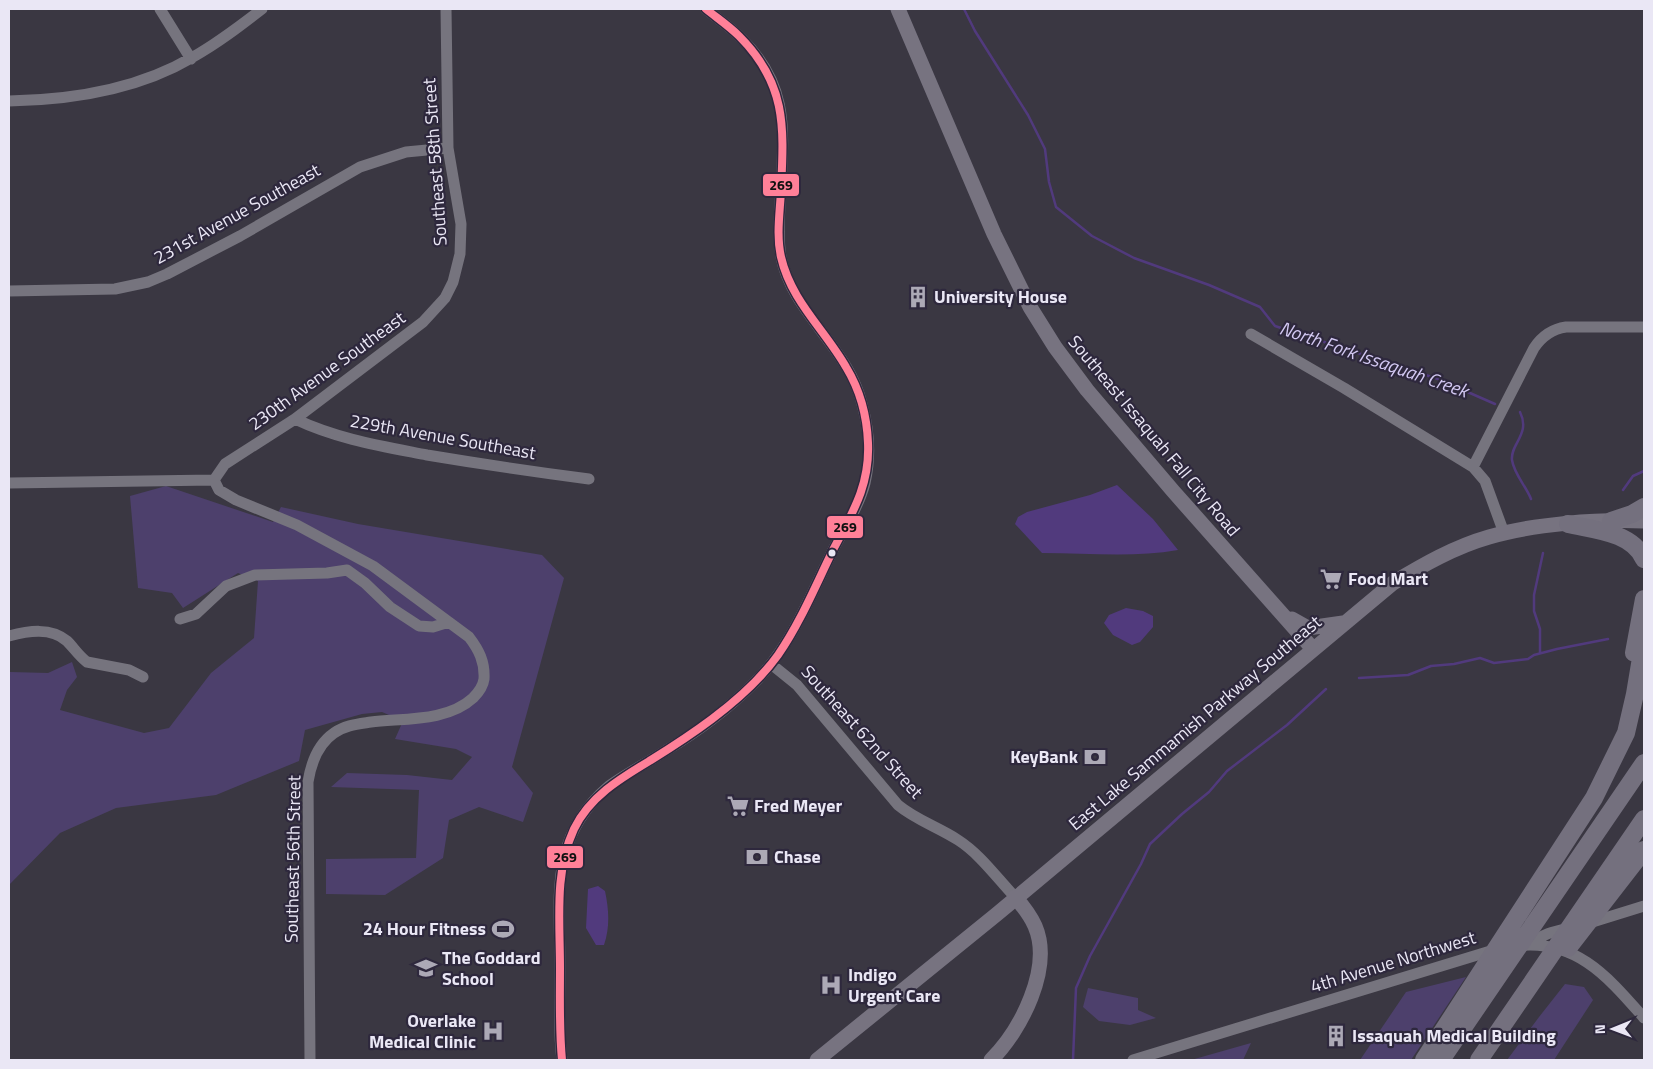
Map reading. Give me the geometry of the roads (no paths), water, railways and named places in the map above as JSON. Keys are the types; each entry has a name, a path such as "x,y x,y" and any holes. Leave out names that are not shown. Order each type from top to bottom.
{"highway":[{"path":"1611,521 1632,514 1644,507"},
{"path":"1568,524 1621,537 1638,549 1644,559"},
{"path":"1611,763 1644,599"},
{"path":"1424,1060 1594,798 1626,733 1638,680 1644,640"},
{"path":"1441,1060 1568,877 1644,763"},
{"path":"1539,978 1644,818"},
{"path":"1479,1060 1539,978 1644,850"}],"main road":[{"name":"Southeast Issaquah Fall City Road","path":"898,9 994,234 1030,307 1055,348 1087,390 1313,649"},
{"name":"East Lake Sammamish Parkway Southeast","path":"817,1060 1392,583 1418,568 1461,548 1504,533 1568,524 1644,521"},
{"path":"1274,606 1299,625 1308,628 1345,622"},
{"name":"Southeast 62nd Street","path":"995,1058 1017,1029 1028,1007 1036,984 1039,962 1036,927 1029,914 1015,897"}],"street":[{"path":"160,9 191,59"},
{"path":"9,101 52,98 101,91 145,78 191,59 228,35 262,9"},
{"name":"Southeast 58th Street","path":"446,9 448,148 460,224 460,254 453,282"},
{"path":"562,1060 559,891 565,854 577,822 591,803 609,786 694,732 747,690 771,664 788,639 861,495 868,466 869,441 858,389 846,367 797,297 785,272 781,258 779,223 784,129 779,100 773,81 755,52 741,37 706,9"},
{"name":"231st Avenue Southeast","path":"9,291 115,289 148,282 240,236 360,168 406,152 448,148"},
{"name":"230th Avenue Southeast","path":"214,480 225,464 295,418 424,322 446,298 453,282"},
{"path":"1473,467 1534,348 1543,336 1566,327 1644,327"},
{"path":"1251,334 1473,467 1488,488 1504,533"},
{"name":"229th Avenue Southeast","path":"295,418 322,431 366,443 499,467 589,479"},
{"path":"9,483 214,480"},
{"name":"Southeast 56th Street","path":"214,480 220,490 236,500 297,525 372,566 469,637 480,653 484,673 480,691 458,708 422,717 359,723 341,729 325,742 317,754 308,782 310,1060"},
{"path":"180,619 196,614 226,586 255,575 319,574 346,570 365,583 390,607 419,626 432,627 449,622"},
{"path":"9,636 33,631 55,634 68,642 86,662 129,670 143,677"},
{"name":"Southeast 62nd Street","path":"771,664 797,685 898,805 959,841 974,853 1015,897"},
{"path":"1531,945 1538,937 1543,935 1598,921 1644,906"},
{"name":"4th Avenue Northwest","path":"1133,1060 1508,946 1531,945 1558,949 1579,956 1606,976 1644,1018"}],"waterway":[{"name":"North Fork Issaquah Creek","path":"964,9 975,31 1028,115 1045,149 1049,182 1056,207 1092,236 1134,258 1209,285 1260,307 1275,326 1438,379 1495,404"},
{"name":"North Fork Issaquah Creek","path":"1520,412 1523,427 1512,454 1512,460 1515,470 1531,499"},
{"name":"North Fork Issaquah Creek","path":"1623,490 1633,476 1644,471"},
{"name":"North Fork Issaquah Creek","path":"1540,653 1540,629 1534,611 1534,595 1543,553"},
{"name":"North Fork Issaquah Creek","path":"1359,678 1408,675 1431,666 1454,664 1480,658 1494,663 1528,659 1534,655 1557,649 1608,639"},
{"name":"North Fork Issaquah Creek","path":"1073,1060 1076,988 1090,956 1141,864 1150,844 1209,792 1227,771 1287,725 1326,689"}],"place":[{"name":"University House","path":"918,297"},
{"name":"Food Mart","path":"1331,579"},
{"name":"KeyBank","path":"1095,757"},
{"name":"Fred Meyer","path":"738,806"},
{"name":"Chase","path":"757,857"},
{"name":"24 Hour Fitness","path":"503,929"},
{"name":"The Goddard School","path":"426,968"},
{"name":"Indigo Urgent Care","path":"831,985"},
{"name":"Overlake Medical Clinic","path":"493,1031"},
{"name":"Issaquah Medical Building","path":"1336,1036"}]}
